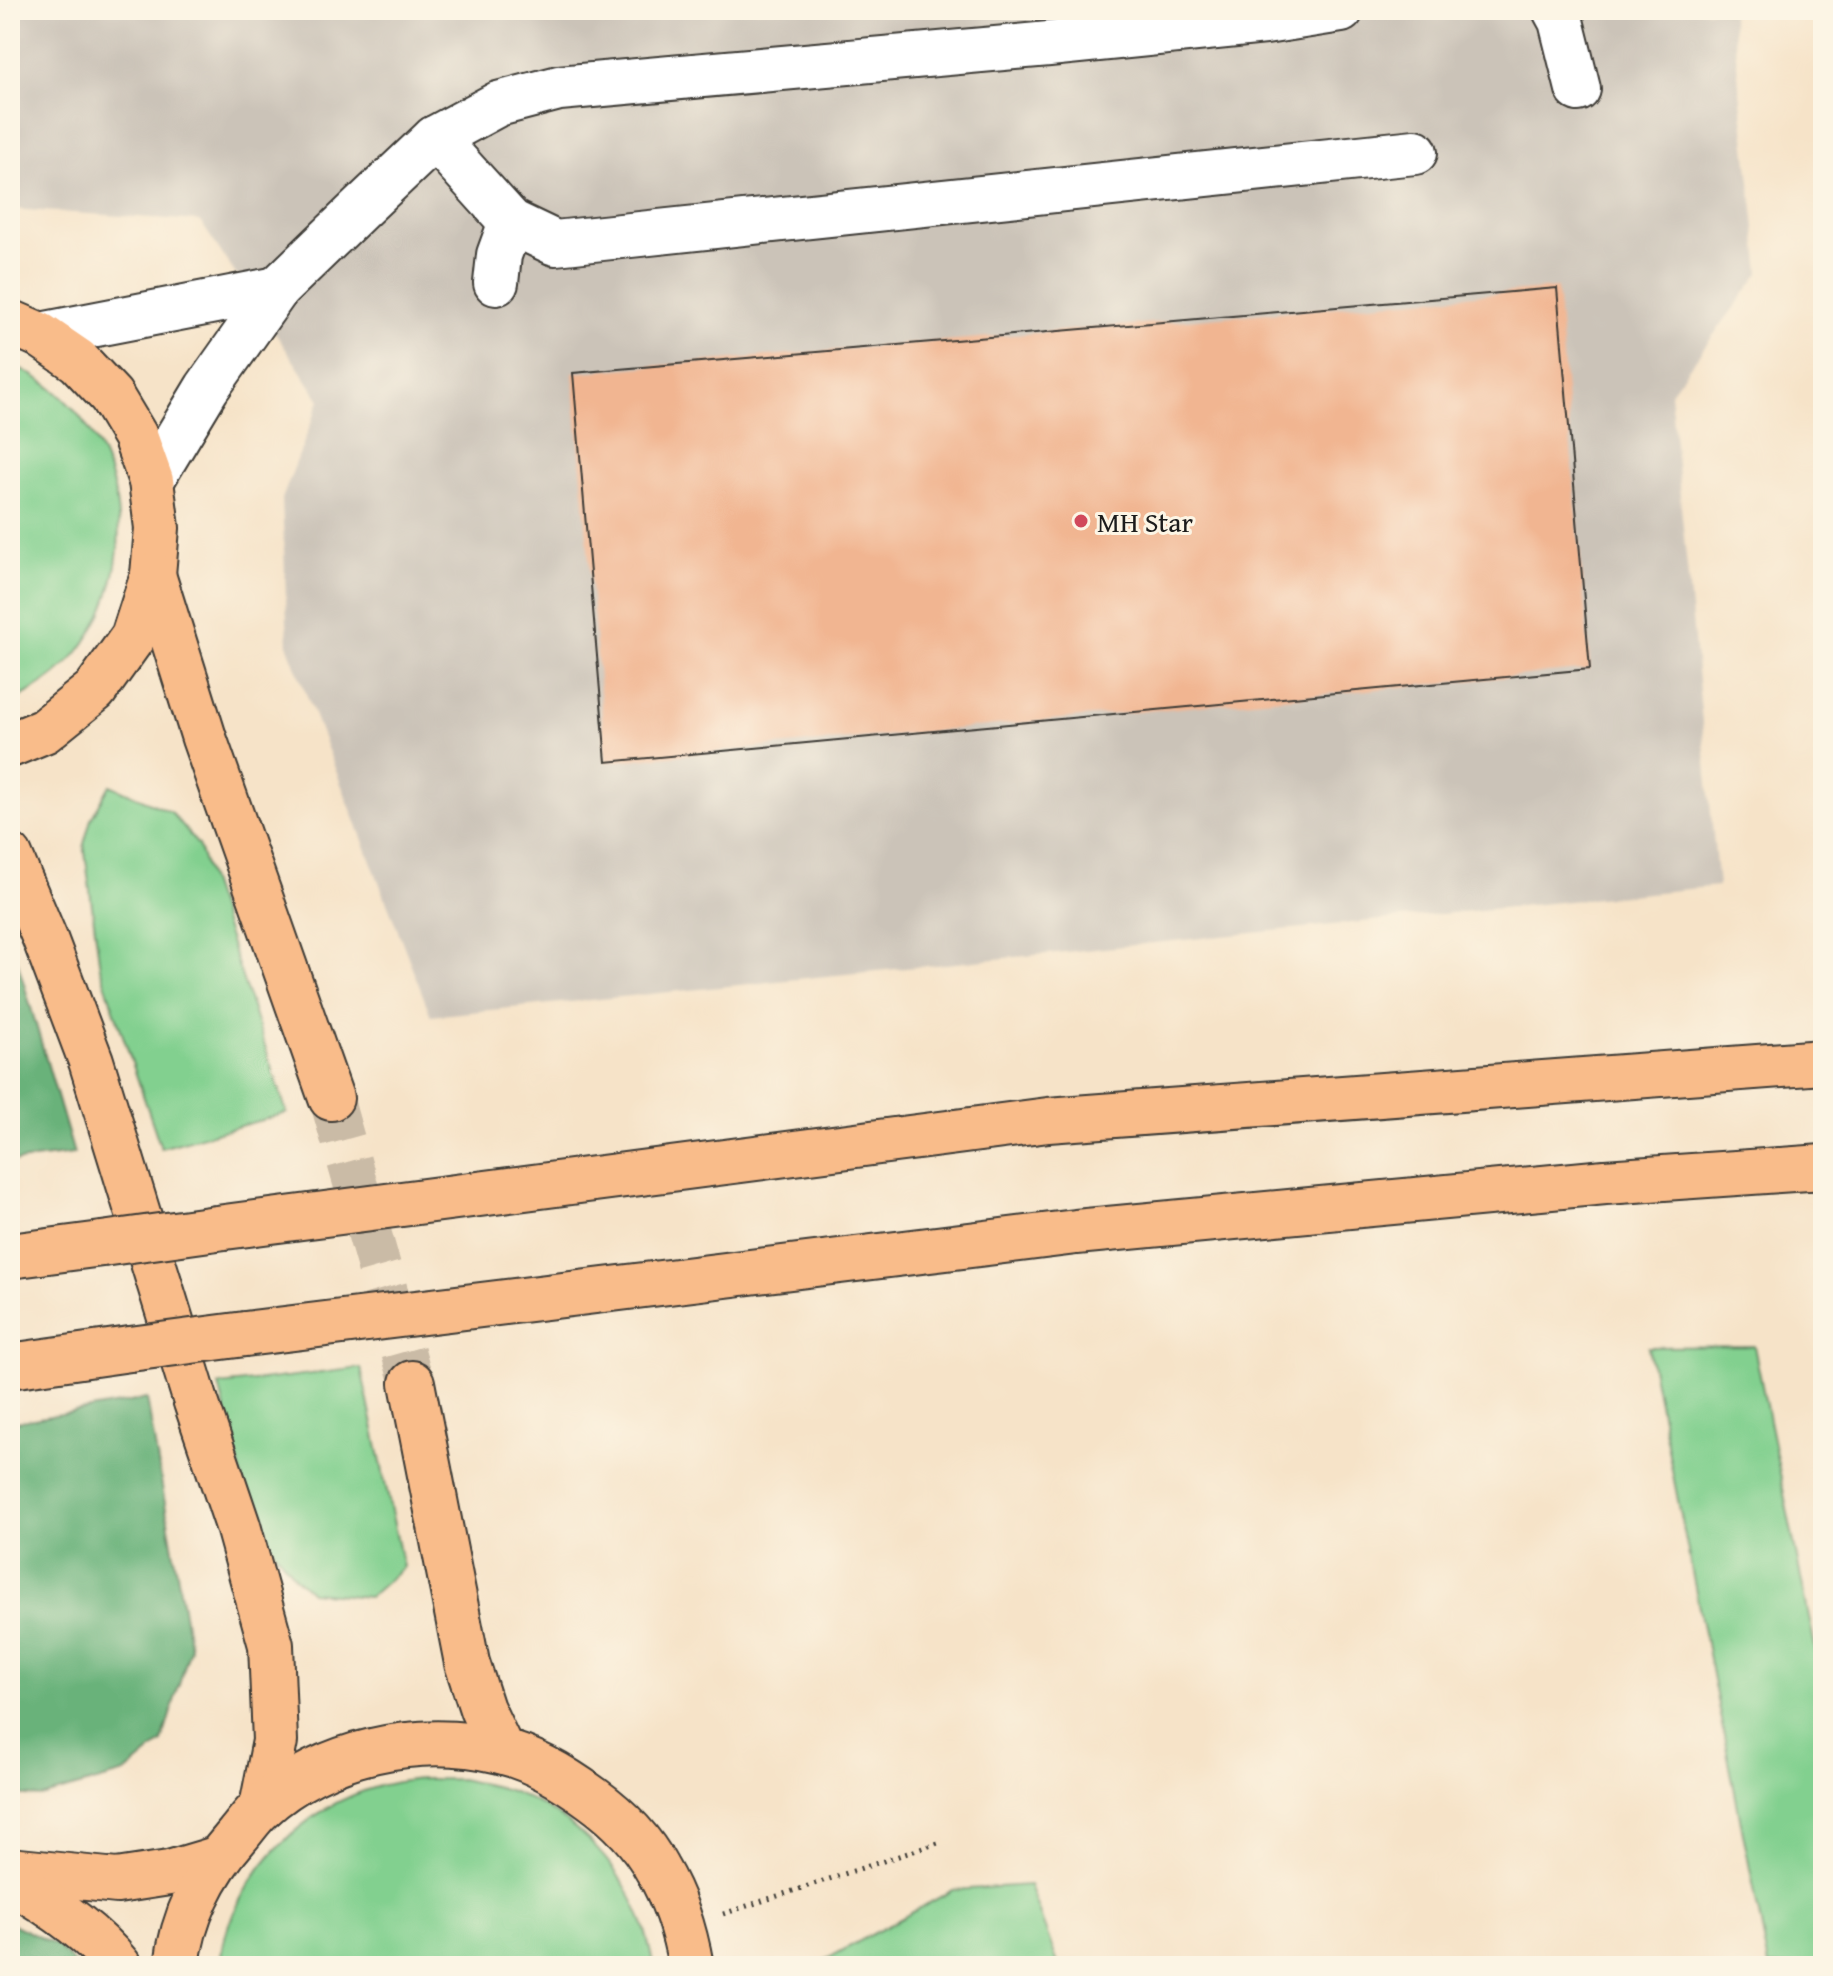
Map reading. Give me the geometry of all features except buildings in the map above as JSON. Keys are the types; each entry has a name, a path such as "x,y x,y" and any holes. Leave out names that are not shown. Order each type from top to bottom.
{"highway":[{"path":"10,745 44,731 95,690 133,637 153,575 157,528 151,481 135,436 111,396 78,361 25,328"},
{"path":"153,575 204,738 331,1098"},
{"path":"10,856 91,1061 196,1402 238,1526 271,1645 275,1741 262,1807"},
{"path":"10,1256 1048,1120 1823,1062"},
{"path":"10,1366 245,1334 1076,1232 1605,1182 1823,1167"},
{"path":"412,1383 467,1663 482,1709 502,1751"},
{"path":"177,1966 193,1903 216,1859 262,1807 314,1771 374,1749 438,1742 502,1751 563,1776 616,1816 657,1867 687,1947"},
{"path":"10,1870 117,1881 169,1873 216,1859"},
{"path":"10,1881 46,1902 109,1954 119,1966"}],"street":[{"path":"151,481 207,388 277,289 435,138 498,104 559,88 1048,27 1143,22 1265,22 1341,10"},
{"path":"1555,10 1561,21 1578,89"},
{"path":"435,138 511,222 555,243 1415,152"},
{"path":"496,283 499,255 511,222"},
{"path":"25,328 277,289"}],"path":[{"path":"687,1947 938,1843"}],"shaded area":[{"path":"10,10 1731,10 1760,273 1670,393 1718,886 431,1016 288,647 282,499 320,400 200,221 10,209"}],"green space":[{"path":"10,364 49,386 79,416 101,451 114,490 119,532 114,574 101,615 78,652 55,675 10,703"},
{"path":"110,785 171,812 198,845 287,1113 161,1148 100,968 84,844 91,819"},
{"path":"10,946 17,960 74,1154 10,1162"},
{"path":"1754,1346 1823,1686 1823,1966 1769,1966 1648,1347"},
{"path":"361,1368 403,1567 369,1597 311,1592 254,1526 219,1385"},
{"path":"147,1399 190,1648 162,1742 125,1773 41,1797 10,1795 10,1423"},
{"path":"417,1779 460,1779 502,1788 530,1799 571,1825 588,1840 619,1876 631,1896 643,1924 654,1966 219,1966 227,1929 242,1896 278,1847 300,1827 351,1796 380,1786"},
{"path":"1029,1885 1059,1966 823,1966 823,1961 953,1890"},
{"path":"10,1923 58,1946 76,1966 10,1966"}],"tunnel":[{"path":"331,1098 412,1383"}],"place":[{"name":"MH Star","path":"1081,521"}]}
